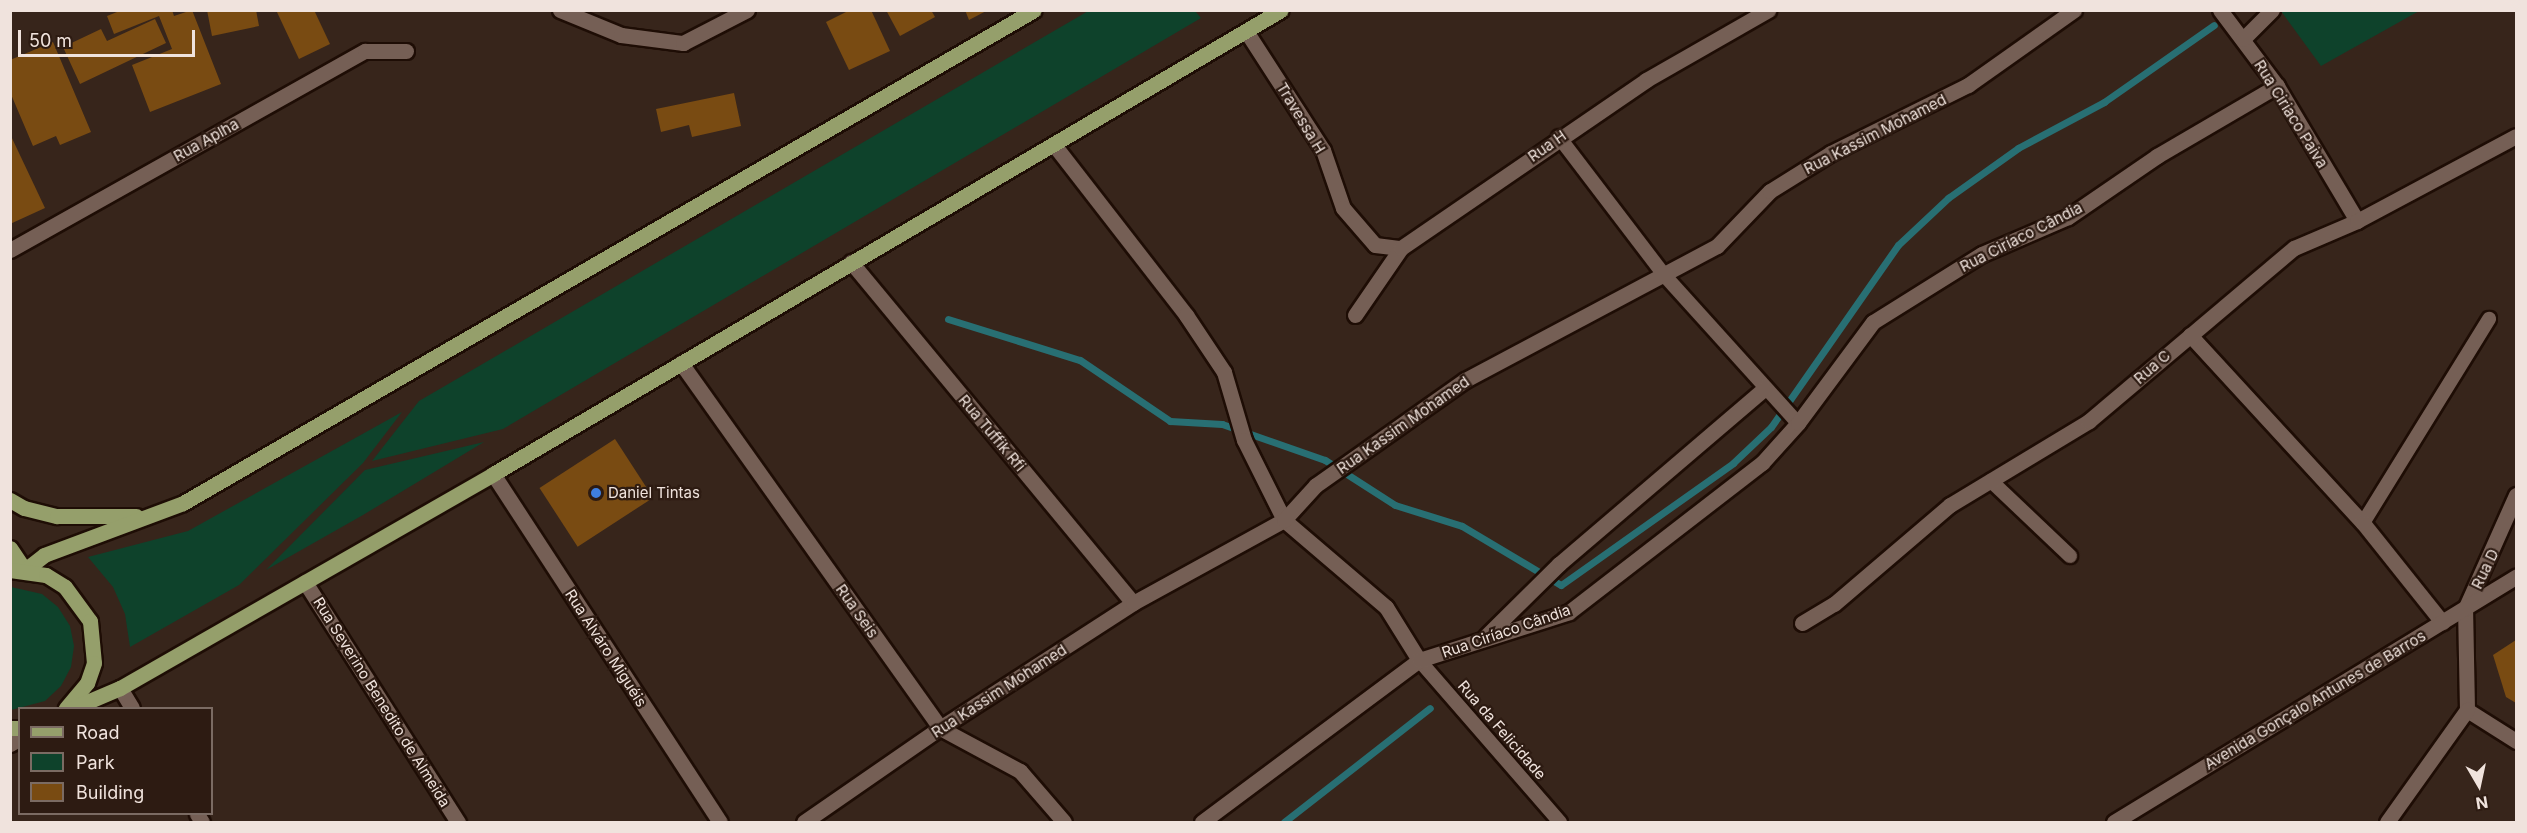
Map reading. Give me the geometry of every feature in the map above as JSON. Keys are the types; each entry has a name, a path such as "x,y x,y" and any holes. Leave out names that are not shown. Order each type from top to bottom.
{"main road":[{"path":"18,570 44,555 154,515 213,485 1034,10"},
{"path":"76,707 120,688 493,474 851,262 1056,146 1281,10"},
{"path":"10,500 24,508 57,516 154,515"},
{"path":"10,548 18,570"},
{"path":"18,570 46,575 65,587 90,621 93,663 87,683 67,707"}],"street":[{"path":"560,10 621,34 683,43 747,10"},
{"name":"Rua H","path":"1355,315 1401,248 1559,137 1646,80 1768,10"},
{"name":"Rua Kassim Mohamed","path":"804,822 940,728 1133,603 1284,520 1326,479 1465,380 1665,276 1717,246 1770,191 1831,153 1968,85 2074,10"},
{"name":"Rua Ciriaco Paiva","path":"2220,10 2277,86 2357,221"},
{"path":"2243,39 2272,10"},
{"name":"Travessa H","path":"1246,31 1323,150 1343,208 1375,244 1401,248"},
{"name":"Rua Aplha","path":"10,250 365,51 406,51"},
{"name":"Rua Ciríaco Cândia","path":"1202,822 1419,660 1569,612 1762,463 1797,422 1873,322 1983,254 2068,216 2157,156 2277,86"},
{"name":"Rua C","path":"1802,622 1834,604 1950,505 2089,421 2294,248 2357,221 2517,136"},
{"path":"1056,146 1186,315 1224,372 1244,440 1284,520 1386,608 1419,660"},
{"name":"Rua Tuffik Rfi","path":"851,262 1133,603"},
{"path":"2190,335 2364,523 2442,622"},
{"name":"Rua Seis","path":"681,363 940,728 1020,771 1064,822"},
{"path":"1485,637 1560,564 1764,389"},
{"name":"Rua Alváro Miguéis","path":"493,474 720,822"},
{"name":"Rua D","path":"2465,609 2517,495"},
{"name":"Avenida Gonçalo Antunes de Barros","path":"2114,822 2517,577"},
{"name":"Rua Severino Benedito de Almeida","path":"305,582 458,822"},
{"path":"2387,822 2467,710 2465,609"},
{"path":"120,688 131,707"},
{"path":"2467,710 2517,741"}],"lane":[{"path":"1559,137 1665,276 1764,389 1797,422"},
{"path":"2364,523 2489,319"},
{"path":"1991,481 2070,556"},
{"name":"Rua da Felicidade","path":"1419,660 1560,822"}],"green space":[{"path":"1090,10 1195,11 1201,18 503,429 372,461 419,401"},
{"path":"2281,11 2419,11 2321,66"},
{"path":"402,412 363,463 239,585 130,647 125,614 113,587 88,557 188,531"},
{"path":"484,442 363,515 266,570 365,470"},
{"path":"11,587 42,594 58,607 70,626 74,646 71,667 61,686 45,701 11,710"}],"building":[{"path":"122,10 172,10 174,16 192,10 221,84 150,112 132,65 172,49 159,16 114,34 107,16"},
{"path":"207,10 256,10 259,26 212,36"},
{"path":"276,10 314,10 330,44 299,59"},
{"path":"850,10 871,10 890,51 849,70 826,22"},
{"path":"886,10 931,10 935,17 900,36"},
{"path":"965,10 988,10 969,20"},
{"path":"155,19 166,43 80,84 63,47 101,29 107,41"},
{"path":"53,42 91,132 60,145 56,136 33,146 10,92 10,60"},
{"path":"734,93 741,126 692,137 689,125 661,132 656,109"},
{"path":"10,134 45,208 10,224"},
{"name":"Daniel Tintas","path":"615,439 653,498 578,547 540,488"},
{"path":"2516,640 2516,703 2506,697 2493,655"}],"waterway":[{"path":"948,319 1080,360 1170,421 1222,424 1325,460 1395,505 1462,526 1561,585 1733,463 1771,427 1898,245 1948,198 2018,148 2104,102 2214,25"},
{"path":"1284,822 1430,708"}],"place":[{"name":"Daniel Tintas","path":"596,493"}]}
